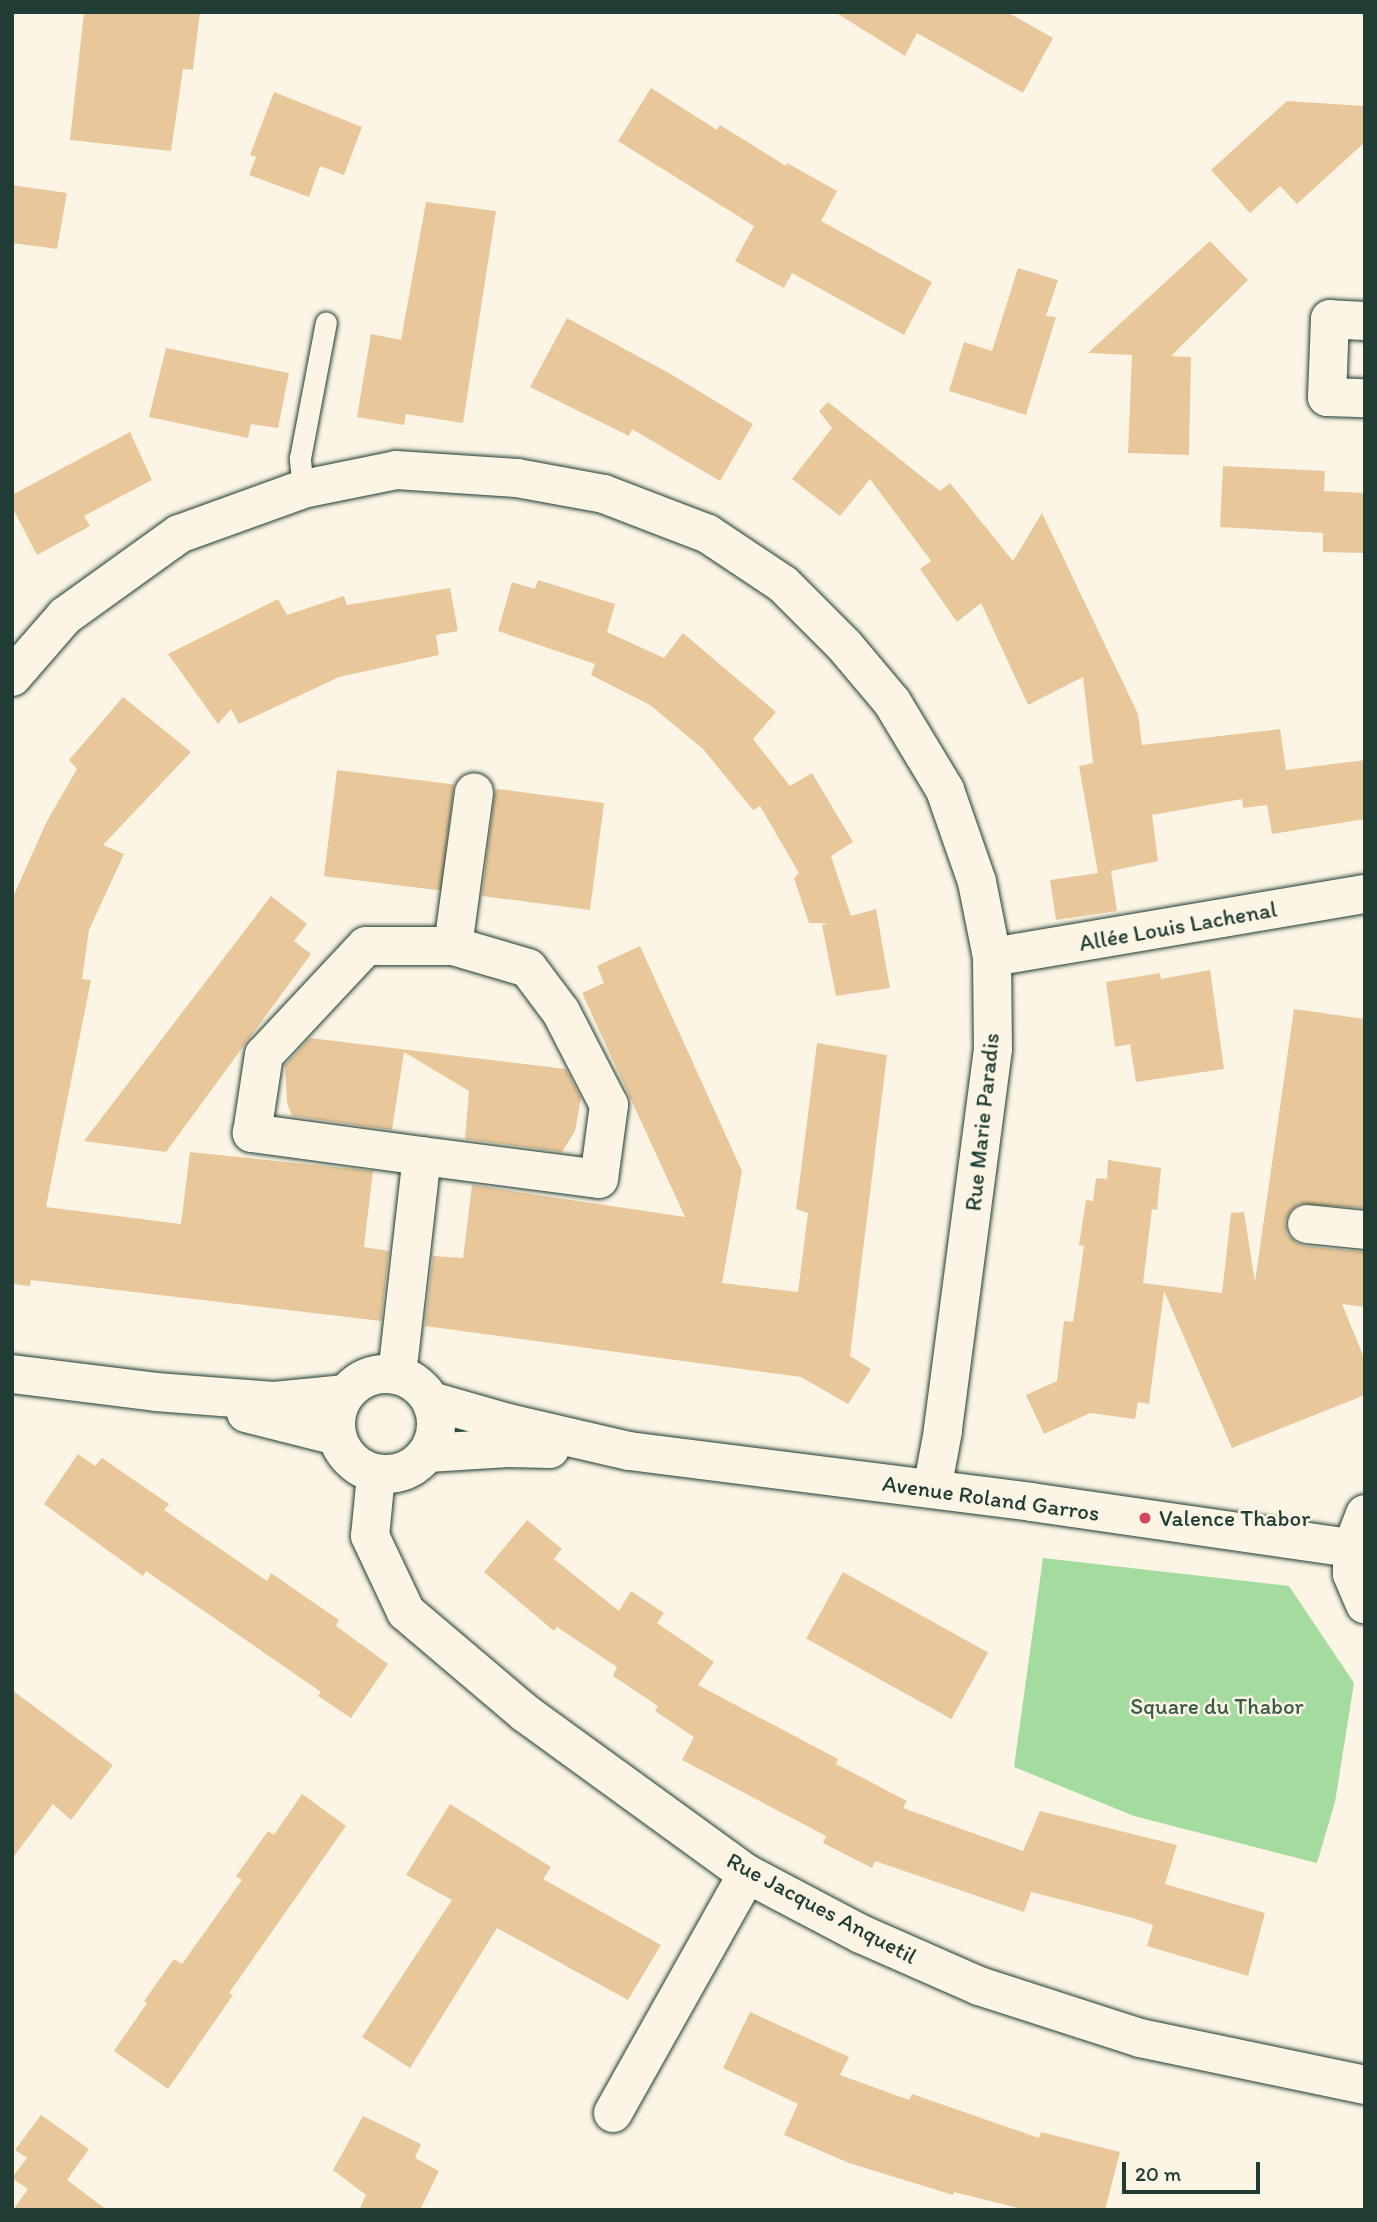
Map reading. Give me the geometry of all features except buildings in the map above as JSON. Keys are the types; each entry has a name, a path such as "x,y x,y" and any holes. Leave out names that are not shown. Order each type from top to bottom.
{"street":[{"path":"1365,321 1330,319 1327,397 1365,398"},
{"name":"Rue Marie Paradis","path":"12,677 65,617 179,534 303,489 396,470 517,478 604,494 708,534 783,584 844,645 892,702 945,790 977,882 992,957 993,1048 943,1431 932,1489"},
{"path":"453,946 474,792"},
{"name":"Allée Louis Lachenal","path":"992,957 1365,894"},
{"path":"366,946 453,946 527,968 561,1012 609,1105 599,1179 422,1156 252,1133 264,1055 366,946"},
{"path":"397,1375 422,1156"},
{"path":"1307,1223 1365,1230"},
{"path":"12,1374 156,1392 274,1401 346,1394"},
{"path":"397,1375 411,1380 431,1401 437,1427 428,1453 411,1469 376,1475 351,1461 337,1436 336,1414 346,1394 369,1377 397,1375"},
{"path":"156,1392 337,1436"},
{"name":"Avenue Roland Garros","path":"431,1401 508,1423 629,1451"},
{"name":"Avenue Roland Garros","path":"428,1453 508,1448 629,1451 932,1489 1358,1531"},
{"name":"Rue Jacques Anquetil","path":"376,1475 370,1536 406,1612 525,1713 747,1874 861,1934 979,1986 1140,2038 1365,2085"},
{"path":"1358,1531 1352,1574 1365,1604"},
{"path":"614,2113 747,1874"}],"lane":[{"path":"303,489 300,458 326,322"}],"green space":[{"name":"Square du Thabor","path":"1043,1558 1289,1586 1354,1683 1335,1802 1317,1863 1134,1816 1014,1767"}],"place":[{"name":"Valence Thabor","path":"1145,1518"}]}
